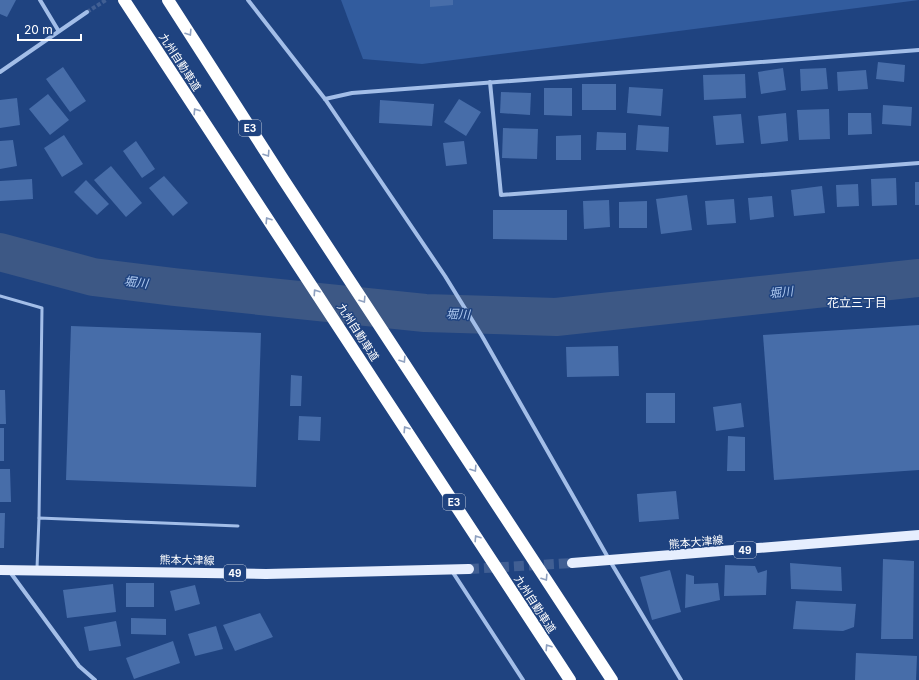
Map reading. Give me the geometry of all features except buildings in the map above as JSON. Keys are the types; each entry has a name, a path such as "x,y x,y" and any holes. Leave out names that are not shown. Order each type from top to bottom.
{"highway":[{"name":"九州自動車道","path":"124,0 570,680"},
{"name":"九州自動車道","path":"168,0 612,680"}],"main road":[{"name":"熊本大津線","path":"572,563 919,535"},
{"name":"熊本大津線","path":"5,570 266,574 469,570"}],"street":[{"path":"40,0 58,30"},
{"path":"248,0 325,99 445,276 482,336 610,561 681,680"},
{"path":"0,72 58,30 87,12"},
{"path":"325,99 352,93 919,50"},
{"path":"490,82 502,195 919,163"},
{"path":"5,570 79,666 95,680"},
{"path":"452,571 523,680"}],"lane":[{"path":"0,296 42,308 37,570"},
{"path":"39,518 238,526"}],"shaded area":[{"path":"341,0 919,0 422,64 363,59"},
{"path":"0,251 31,262 0,255"}],"waterway":[{"name":"堀川","path":"0,252 93,277 174,287 425,313 556,317 919,278"}],"tunnel":[{"path":"87,12 106,0"},
{"path":"469,569 572,563"}],"district":[{"name":"花立三丁目","path":"857,302"}]}
